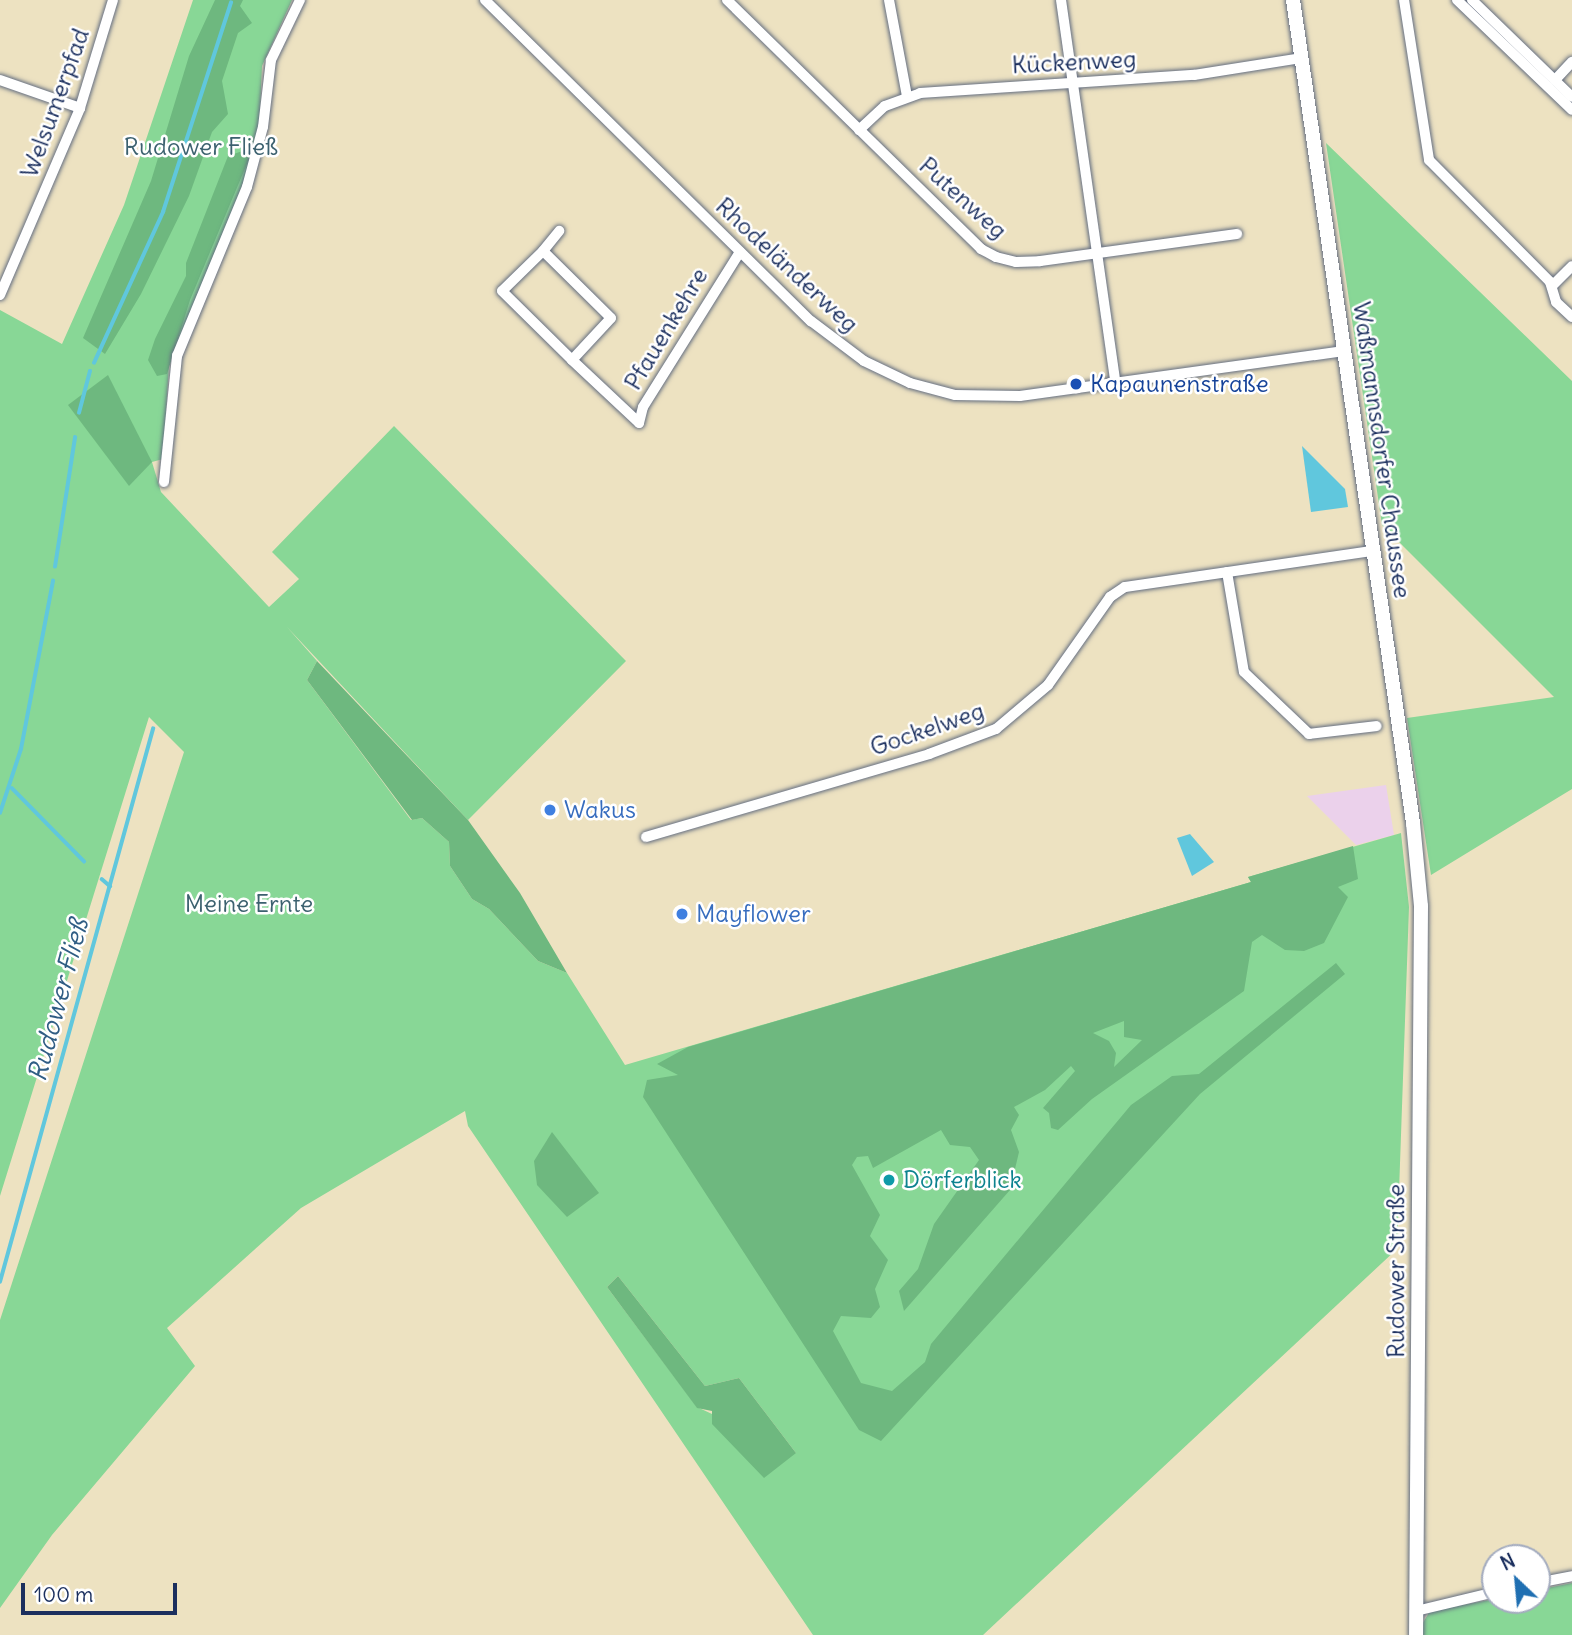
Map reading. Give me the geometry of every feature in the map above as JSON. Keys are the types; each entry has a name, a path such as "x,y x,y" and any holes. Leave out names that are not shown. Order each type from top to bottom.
{"street":[{"name":"Welsumerpfad","path":"0,295 80,108 113,0"},
{"path":"164,482 177,356 247,187 263,127 271,60 300,0"},
{"name":"Rhodeländerweg","path":"485,0 740,252 828,335 864,361 910,383 979,397 1116,385 1344,351"},
{"name":"Putenweg","path":"727,0 981,249 996,257 1016,262 1237,234"},
{"path":"889,0 907,96"},
{"path":"1061,0 1116,385"},
{"name":"Waßmannsdorfer Chaussee","path":"1293,0 1373,551 1421,906"},
{"path":"1404,0 1429,160 1552,286 1556,302 1572,317"},
{"path":"1457,0 1572,110"},
{"path":"1481,3 1572,97"},
{"name":"Kückenweg","path":"859,130 885,106 907,96 1195,75 1301,58"},
{"path":"1555,80 1572,62"},
{"path":"0,80 80,108"},
{"path":"559,231 543,251 611,318 572,360"},
{"name":"Pfauenkehre","path":"543,251 502,291 639,423 643,407 740,252"},
{"path":"1552,286 1572,266"},
{"name":"Gockelweg","path":"646,836 983,736 1012,719 1048,685 1117,590 1373,551"},
{"path":"1227,572 1244,673 1309,734 1377,726"},
{"name":"Rudower Straße","path":"1416,1635 1421,906"},
{"path":"1551,1580 1572,1576"},
{"path":"1416,1611 1481,1595"}],"shaded area":[{"path":"1386,785 1394,835 1356,845 1307,796"}],"green space":[{"name":"Meine Ernte","path":"193,0 292,0 262,66 259,131 252,161 169,365 163,459 152,462 161,492 269,607 299,579 272,552 394,426 626,661 468,820 287,627 317,661 307,680 411,820 422,818 449,842 450,866 472,899 489,909 538,961 567,973 625,1065 1251,882 1248,877 1401,833 1409,907 1397,1249 983,1635 813,1635 468,1126 465,1111 301,1208 167,1328 195,1366 52,1535 0,1608 0,1320 184,752 149,717 0,1196 0,310 62,344 124,205","holes":["618,1276 705,1386 739,1378 796,1453 697,1407 607,1287"]},
{"path":"215,0 243,0 240,6 252,23 238,33 222,81 228,114 212,132 189,196 141,294 105,354 83,338 151,181 189,56"},
{"path":"1326,143 1572,381 1572,789 1431,875 1407,718 1554,697 1382,525"},
{"path":"254,147 190,300 167,374 157,376 148,360 155,339 186,276 186,263 228,156"},
{"path":"108,375 152,462 129,486 68,405"},
{"path":"317,661 468,820 520,893 567,973 538,961 489,909 472,899 450,866 449,842 422,818 412,820 307,680"},
{"name":"Dörferblick","path":"1353,846 1358,879 1338,887 1348,897 1324,943 1304,951 1285,950 1262,935 1252,942 1244,991 1092,1099 1058,1130 1051,1128 1049,1113 1043,1108 1075,1071 1071,1066 1045,1090 1014,1107 1019,1115 1011,1130 1019,1152 1010,1190 904,1311 899,1291 918,1269 934,1224 979,1160 970,1147 950,1145 941,1130 873,1168 868,1156 857,1157 852,1165 880,1215 870,1236 888,1260 875,1289 880,1307 871,1318 841,1316 833,1331 861,1383 892,1391 925,1362 931,1344 1131,1105 1172,1076 1199,1074 1336,963 1345,974 1200,1094 881,1441 859,1430 643,1097 647,1080 678,1075 657,1064 688,1047 1251,882 1248,877","holes":["1124,1021 1124,1037 1142,1040 1114,1067 1116,1053 1109,1041 1093,1033"]},
{"path":"552,1132 599,1193 567,1217 537,1185 534,1161"},
{"path":"618,1276 705,1386 739,1378 796,1453 764,1478 712,1424 712,1411 697,1408 607,1287"},
{"path":"1572,1583 1572,1635 1421,1635 1421,1626 1430,1611 1481,1602 1481,1614 1551,1614 1551,1587"}],"water":[{"path":"1302,446 1345,489 1348,507 1311,512"},
{"path":"1190,834 1214,862 1192,876 1177,838"}],"waterway":[{"name":"Rudower Fließ","path":"94,363 163,212 231,3"},
{"path":"79,413 90,371"},
{"path":"55,567 75,438"},
{"path":"0,813 21,749 53,581"},
{"name":"Rudower Fließ","path":"0,1282 153,729"},
{"path":"12,788 84,861"},
{"path":"102,879 110,886"}],"place":[{"name":"Kapaunenstraße","path":"1076,384"},
{"name":"Wakus","path":"550,810"},
{"name":"Mayflower","path":"682,914"},
{"name":"Dörferblick","path":"889,1180"}]}
